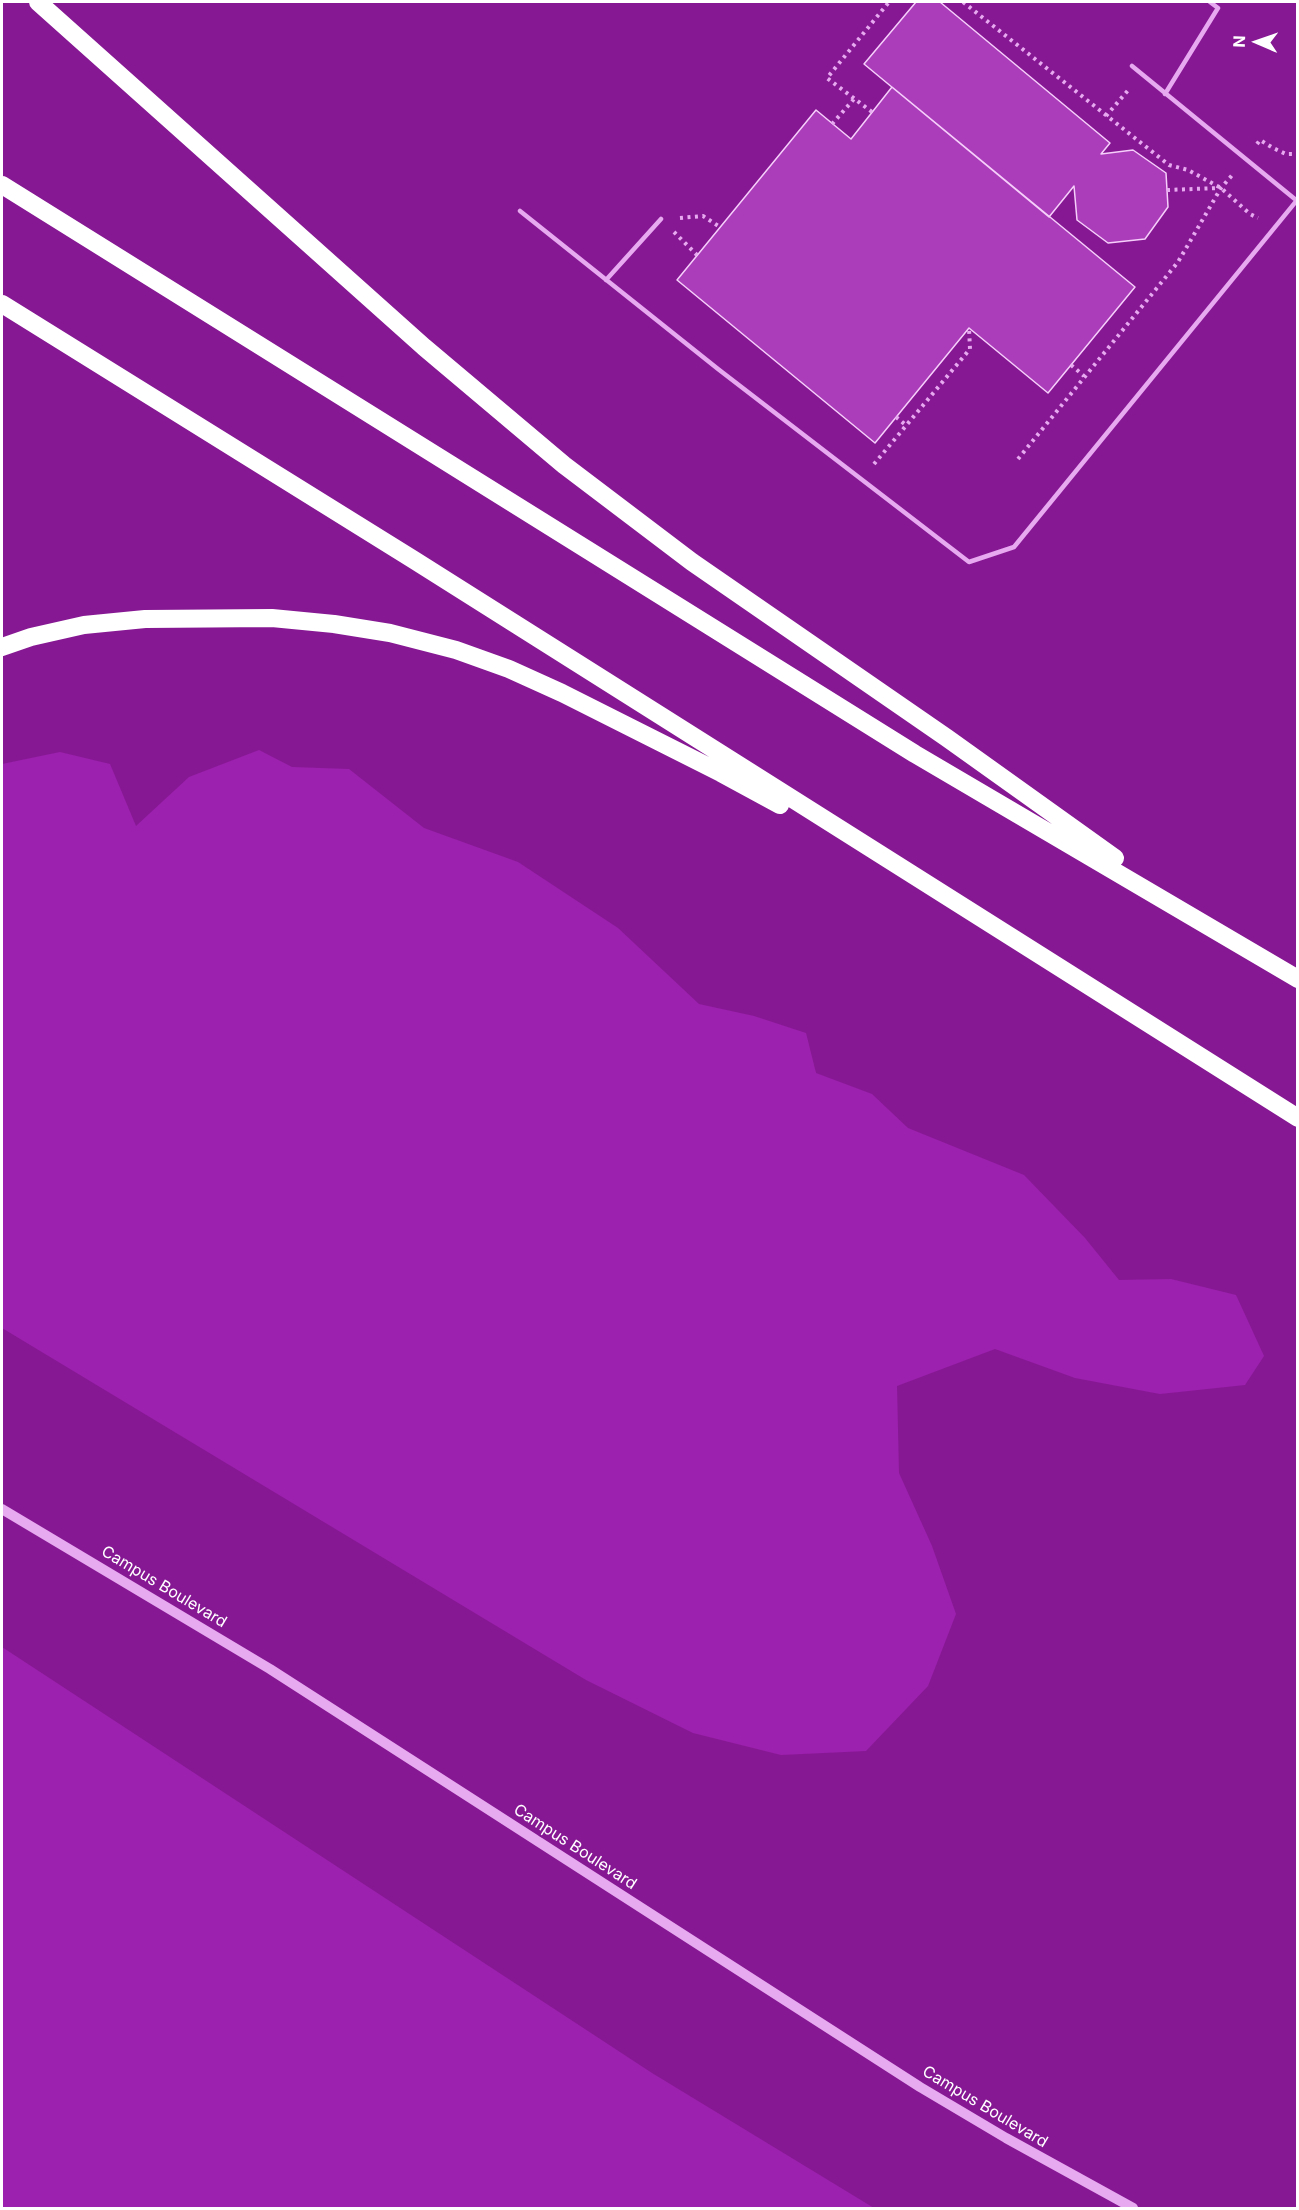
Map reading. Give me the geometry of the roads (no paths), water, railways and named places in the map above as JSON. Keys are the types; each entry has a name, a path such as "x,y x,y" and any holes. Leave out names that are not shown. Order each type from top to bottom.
{"highway":[{"path":"38,2 424,347 564,465 692,562 937,731 1204,922"},
{"path":"57,2 213,160"},
{"path":"2,185 904,748 1298,979"},
{"path":"2,304 414,560 1298,1118"},
{"path":"2,647 31,637 84,625 199,617 272,618 334,624 390,633 456,650 509,669 562,693 722,773 947,897"}],"street":[{"name":"Campus Boulevard","path":"2,1509 270,1669 929,2093 1013,2143 1133,2208"}],"lane":[{"path":"1165,94 1218,8 1210,2"},
{"path":"520,211 718,369 969,562 1014,547 1297,200 1132,66"},
{"path":"606,280 661,219"}]}
